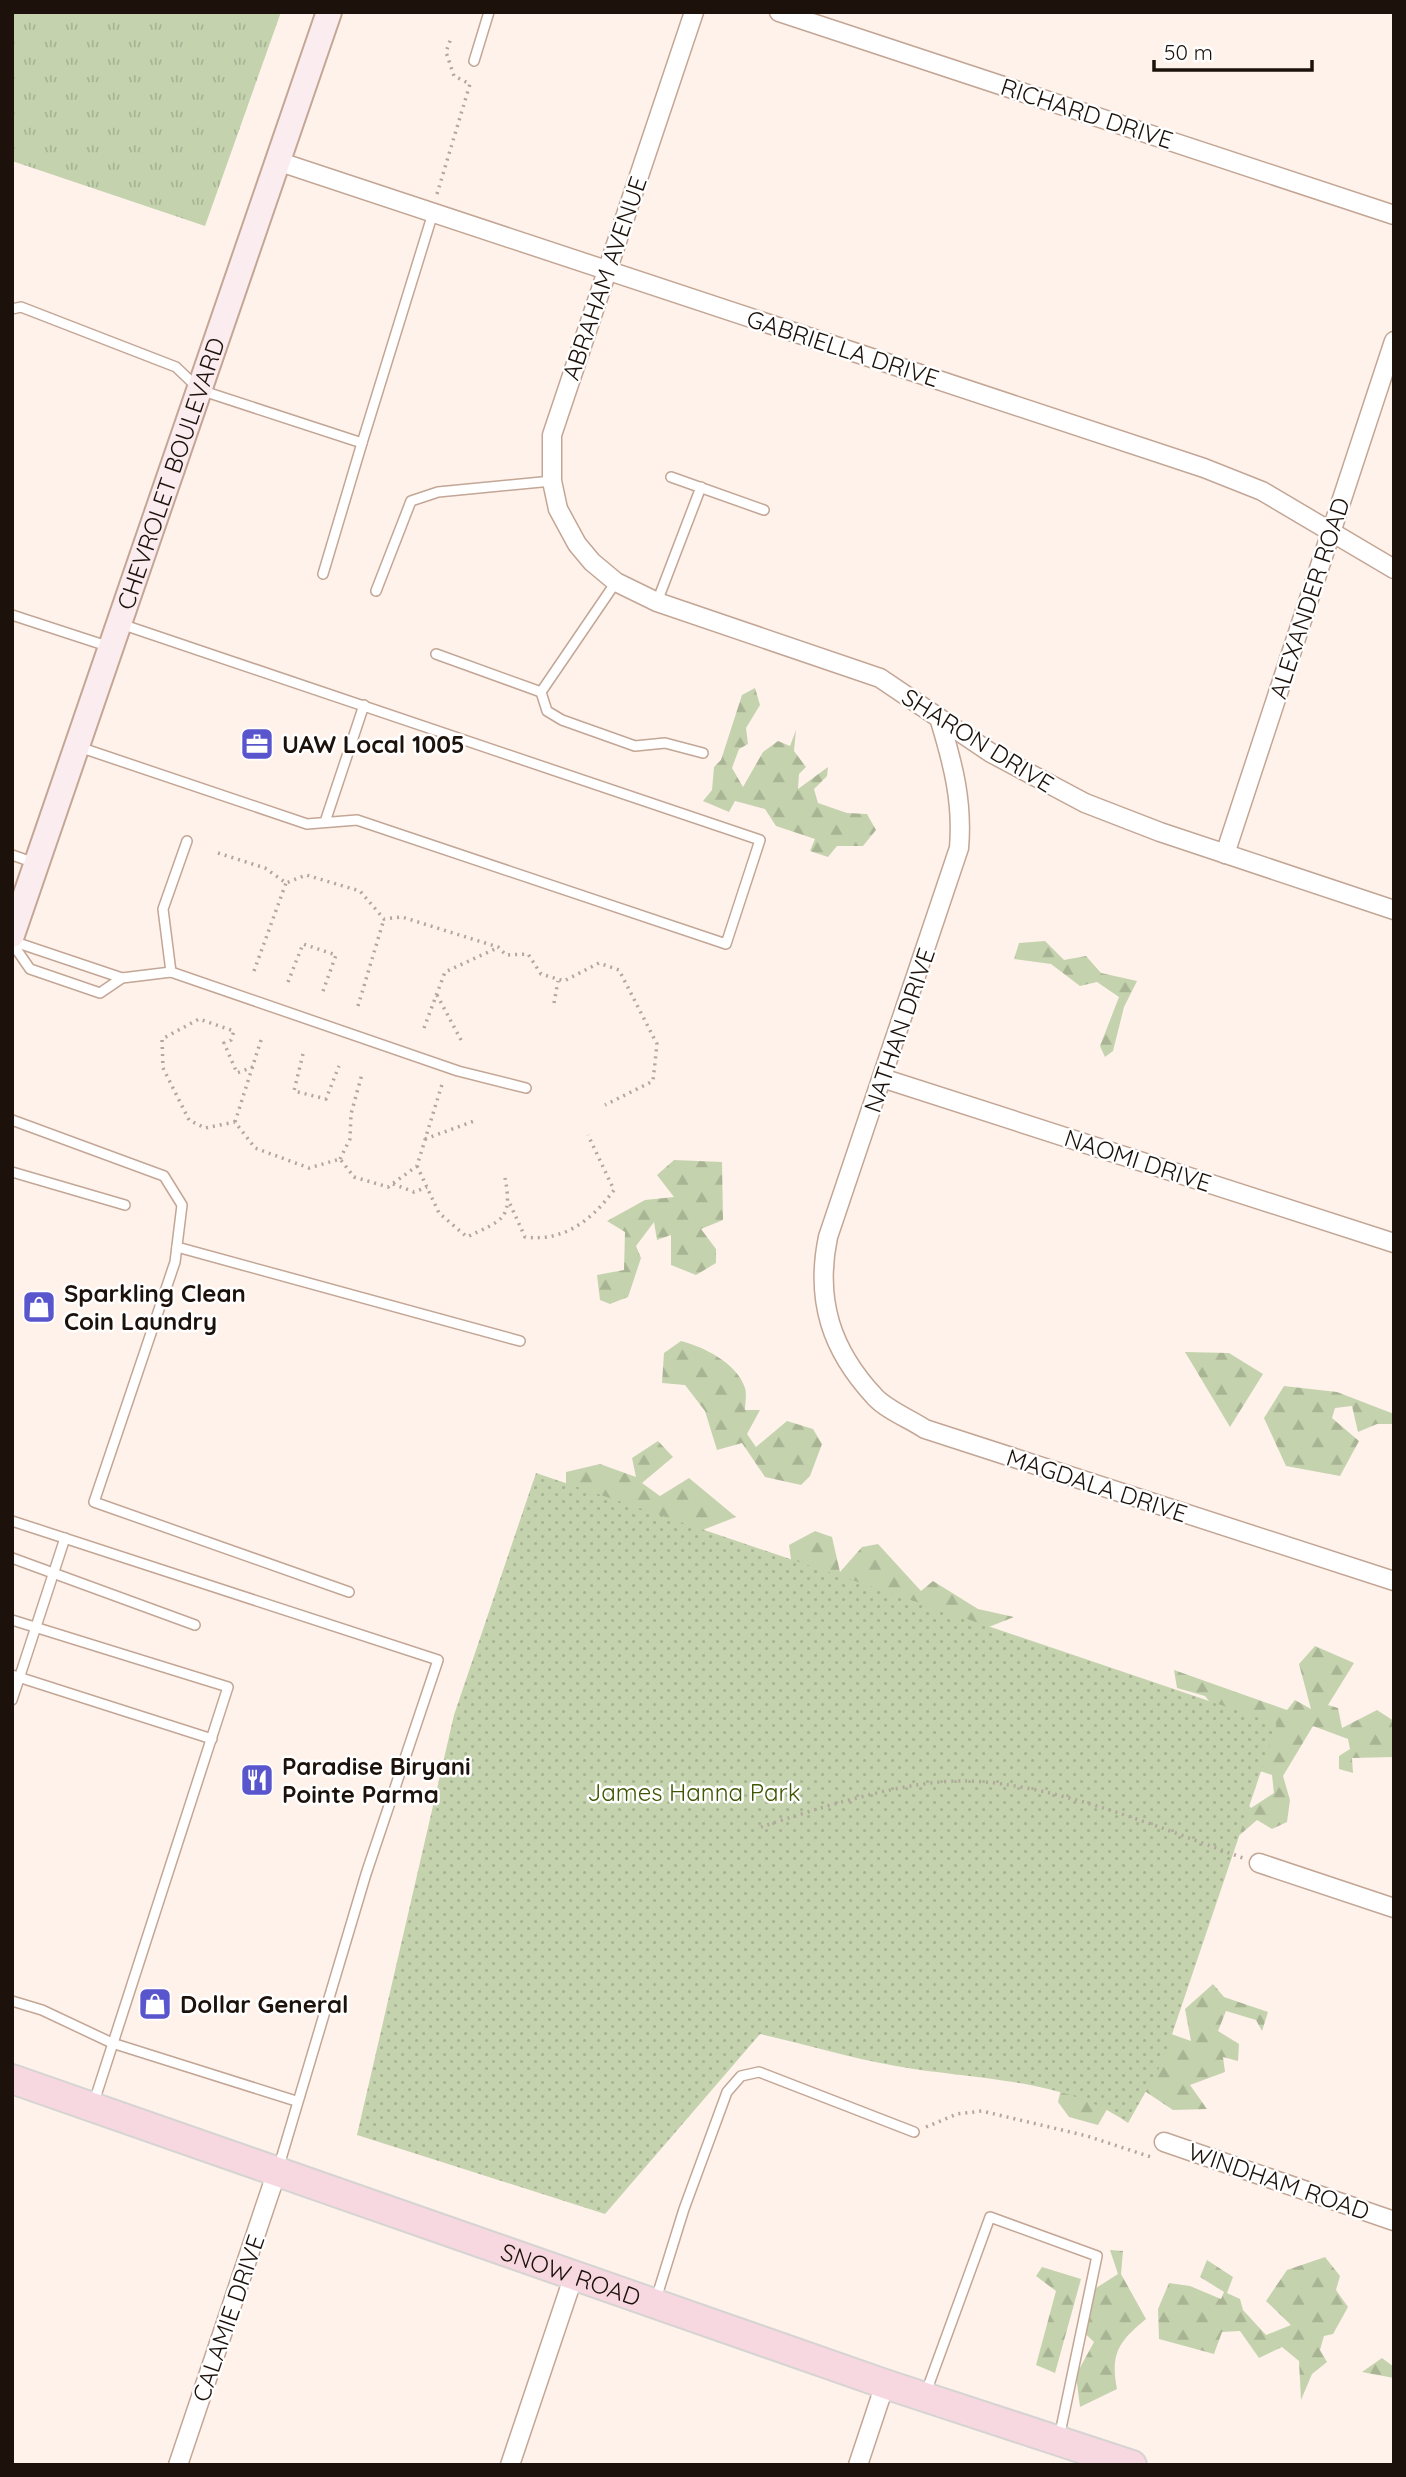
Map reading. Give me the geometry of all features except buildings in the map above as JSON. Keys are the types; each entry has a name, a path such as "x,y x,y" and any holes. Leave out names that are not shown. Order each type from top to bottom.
{"main road":[{"name":"CHEVROLET BOULEVARD","path":"12,935 329,12"},
{"name":"SNOW ROAD","path":"12,2079 886,2384 1132,2465"}],"street":[{"name":"ABRAHAM AVENUE","path":"577,544 558,509 552,481 552,435 694,12"},
{"name":"RICHARD DRIVE","path":"779,12 1394,215"},
{"name":"GABRIELLA DRIVE","path":"277,162 1205,468 1262,491 1394,569"},
{"name":"ALEXANDER ROAD","path":"1224,854 1394,341"},
{"name":"SHARON DRIVE","path":"577,544 592,562 616,582 657,602 855,666 880,678 991,753 1085,803 1224,854 1394,910"},
{"name":"NATHAN DRIVE","path":"834,1339 824,1300 824,1258 834,1218 959,848 960,796 940,721"},
{"name":"NAOMI DRIVE","path":"882,1078 1394,1243"},
{"name":"MAGDALA DRIVE","path":"834,1339 876,1398 925,1429 1394,1581"},
{"path":"1259,1863 1394,1908"},
{"name":"WINDHAM ROAD","path":"1164,2142 1394,2221"},
{"name":"CALAMIE DRIVE","path":"178,2465 277,2171"},
{"path":"510,2465 574,2275"},
{"path":"858,2465 886,2384"}],"lane":[{"path":"474,61 489,12"},
{"path":"323,574 433,213"},
{"path":"15,306 176,367 200,390 362,443"},
{"path":"671,477 764,510"},
{"path":"376,591 405,508 411,501 438,492 552,481"},
{"path":"657,602 701,487"},
{"path":"541,692 616,582"},
{"path":"12,615 111,648"},
{"path":"77,747 307,824 357,820 726,944 760,840 120,624"},
{"path":"436,654 541,692"},
{"path":"541,692 547,711 562,720 635,746 665,744 703,753"},
{"path":"325,822 364,705"},
{"path":"171,972 163,909 187,841"},
{"path":"12,855 37,863"},
{"path":"12,942 30,969 100,993 122,978"},
{"path":"12,942 122,978 171,972 458,1071 526,1088"},
{"path":"12,1120 164,1176 182,1205 175,1262 94,1502 349,1592"},
{"path":"12,1172 125,1205"},
{"path":"177,1247 520,1342"},
{"path":"12,1521 438,1660 366,1874 277,2171"},
{"path":"12,1700 16,1676 37,1628 65,1538"},
{"path":"13,1560 195,1625"},
{"path":"12,1620 228,1688 174,1847 92,2107"},
{"path":"16,1676 212,1739"},
{"path":"12,2001 42,2010 112,2043 296,2101"},
{"path":"655,2303 684,2209 727,2092 741,2076 759,2071 914,2132"},
{"path":"924,2396 990,2217 1097,2256 1058,2442"}],"path":[{"path":"437,194 470,84 454,76 446,52 451,38"},
{"path":"218,853 265,868 286,883"},
{"path":"254,971 286,883 306,875 360,891 384,919"},
{"path":"384,919 402,916 498,947 506,955 528,954 541,974 558,980 564,981 599,963 619,970 657,1044 653,1081 605,1105"},
{"path":"358,1006 384,919"},
{"path":"288,982 303,944 314,947 336,955 322,994"},
{"path":"424,1028 445,972 498,947"},
{"path":"554,1003 558,980"},
{"path":"437,995 461,1040"},
{"path":"234,1122 205,1128 189,1120 163,1068 162,1039 199,1019 234,1031 231,1040 224,1044 237,1073 253,1067"},
{"path":"234,1122 261,1040"},
{"path":"303,1054 294,1091 326,1099 339,1066"},
{"path":"234,1122 255,1148 309,1168 340,1159 350,1139 351,1114 362,1074"},
{"path":"340,1159 354,1177 388,1187 417,1166 443,1081"},
{"path":"425,1139 477,1120"},
{"path":"505,1178 510,1204 525,1237 546,1240 596,1216 614,1190 588,1135"},
{"path":"417,1166 439,1213 467,1237 501,1221 510,1204"},
{"path":"393,1184 414,1192 427,1187"},
{"path":"761,1827 811,1810 899,1790 977,1782 1014,1785 1072,1800 1259,1863"},
{"path":"914,2132 941,2119 982,2111 1087,2136 1156,2159"}],"green space":[{"path":"12,12 281,12 205,226 12,161"},
{"path":"755,688 760,705 746,728 748,744 739,749 732,768 743,787 763,752 778,741 790,746 796,730 794,751 806,767 799,774 798,789 828,767 827,776 814,789 818,803 847,813 867,814 876,830 863,846 837,846 828,857 810,851 815,839 776,826 765,809 735,801 729,812 703,801 712,790 714,767 721,760 742,695"},
{"path":"1045,941 1064,960 1086,956 1101,973 1137,981 1124,1007 1113,1051 1105,1057 1100,1046 1119,997 1097,982 1080,986 1051,964 1014,959 1019,943"},
{"path":"674,1160 722,1162 723,1220 701,1229 716,1249 716,1263 696,1275 671,1265 671,1235 657,1240 654,1222 636,1246 641,1258 628,1297 610,1304 600,1300 597,1275 624,1270 625,1232 607,1221 645,1200 674,1197 657,1175"},
{"path":"681,1341 719,1357 741,1379 746,1390 745,1410 760,1410 747,1434 756,1447 787,1421 813,1429 822,1444 810,1476 801,1485 765,1477 742,1443 717,1450 705,1411 685,1385 662,1383 664,1353"},
{"path":"1185,1352 1229,1353 1263,1374 1230,1427"},
{"path":"1284,1386 1337,1392 1394,1414 1394,1424 1377,1424 1358,1432 1352,1406 1335,1408 1332,1418 1359,1441 1340,1476 1286,1466 1264,1418"},
{"path":"658,1441 673,1457 642,1483 660,1496 689,1478 736,1517 664,1545 566,1491 566,1472 600,1464 636,1477 632,1458"},
{"name":"James Hanna Park","path":"536,1473 1277,1724 1163,2061 1128,2123 1102,2108 1046,2088 879,2063 760,2034 605,2214 357,2135 454,1715"},
{"path":"815,1531 832,1537 840,1572 862,1547 878,1544 921,1591 933,1581 978,1609 1014,1617 956,1640 801,1633 789,1545"},
{"path":"1315,1646 1354,1663 1328,1705 1338,1708 1342,1728 1377,1710 1394,1721 1394,1757 1352,1758 1353,1773 1339,1769 1339,1756 1350,1749 1348,1739 1313,1726 1283,1776 1290,1800 1287,1822 1272,1829 1257,1820 1219,1853 1232,1784 1251,1808 1274,1793 1272,1775 1242,1765 1217,1711 1205,1696 1177,1688 1174,1670 1287,1710 1295,1700 1311,1709 1299,1664"},
{"path":"982,1967 1191,2041 1185,2009 1213,1984 1224,1997 1268,2012 1262,2031 1256,2020 1226,2011 1218,2031 1239,2044 1238,2061 1223,2057 1225,2072 1190,2085 1207,2109 1173,2110 1125,2078 1098,2125 1069,2117 1058,2102 1069,2055"},
{"path":"1110,2250 1123,2251 1121,2274 1146,2319 1129,2334 1119,2349 1115,2366 1117,2389 1080,2407 1076,2375 1094,2342 1077,2326 1096,2288 1118,2274"},
{"path":"1325,2257 1340,2276 1336,2290 1348,2307 1333,2334 1324,2336 1320,2350 1327,2362 1312,2374 1301,2400 1299,2361 1282,2347 1259,2358 1240,2331 1222,2332 1214,2354 1159,2339 1158,2309 1169,2283 1190,2286 1221,2299 1224,2292 1200,2277 1207,2260 1233,2277 1227,2293 1240,2299 1243,2310 1266,2335 1291,2325 1266,2301 1287,2270"},
{"path":"1042,2267 1081,2279 1055,2373 1036,2365 1056,2291 1036,2276"},
{"path":"1382,2358 1394,2367 1394,2378 1362,2372"}],"place":[{"name":"UAW Local 1005","path":"257,744"},
{"name":"Sparkling Clean Coin Laundry","path":"39,1307"},
{"name":"Paradise Biryani Pointe Parma","path":"257,1780"},
{"name":"Dollar General","path":"155,2004"}]}
